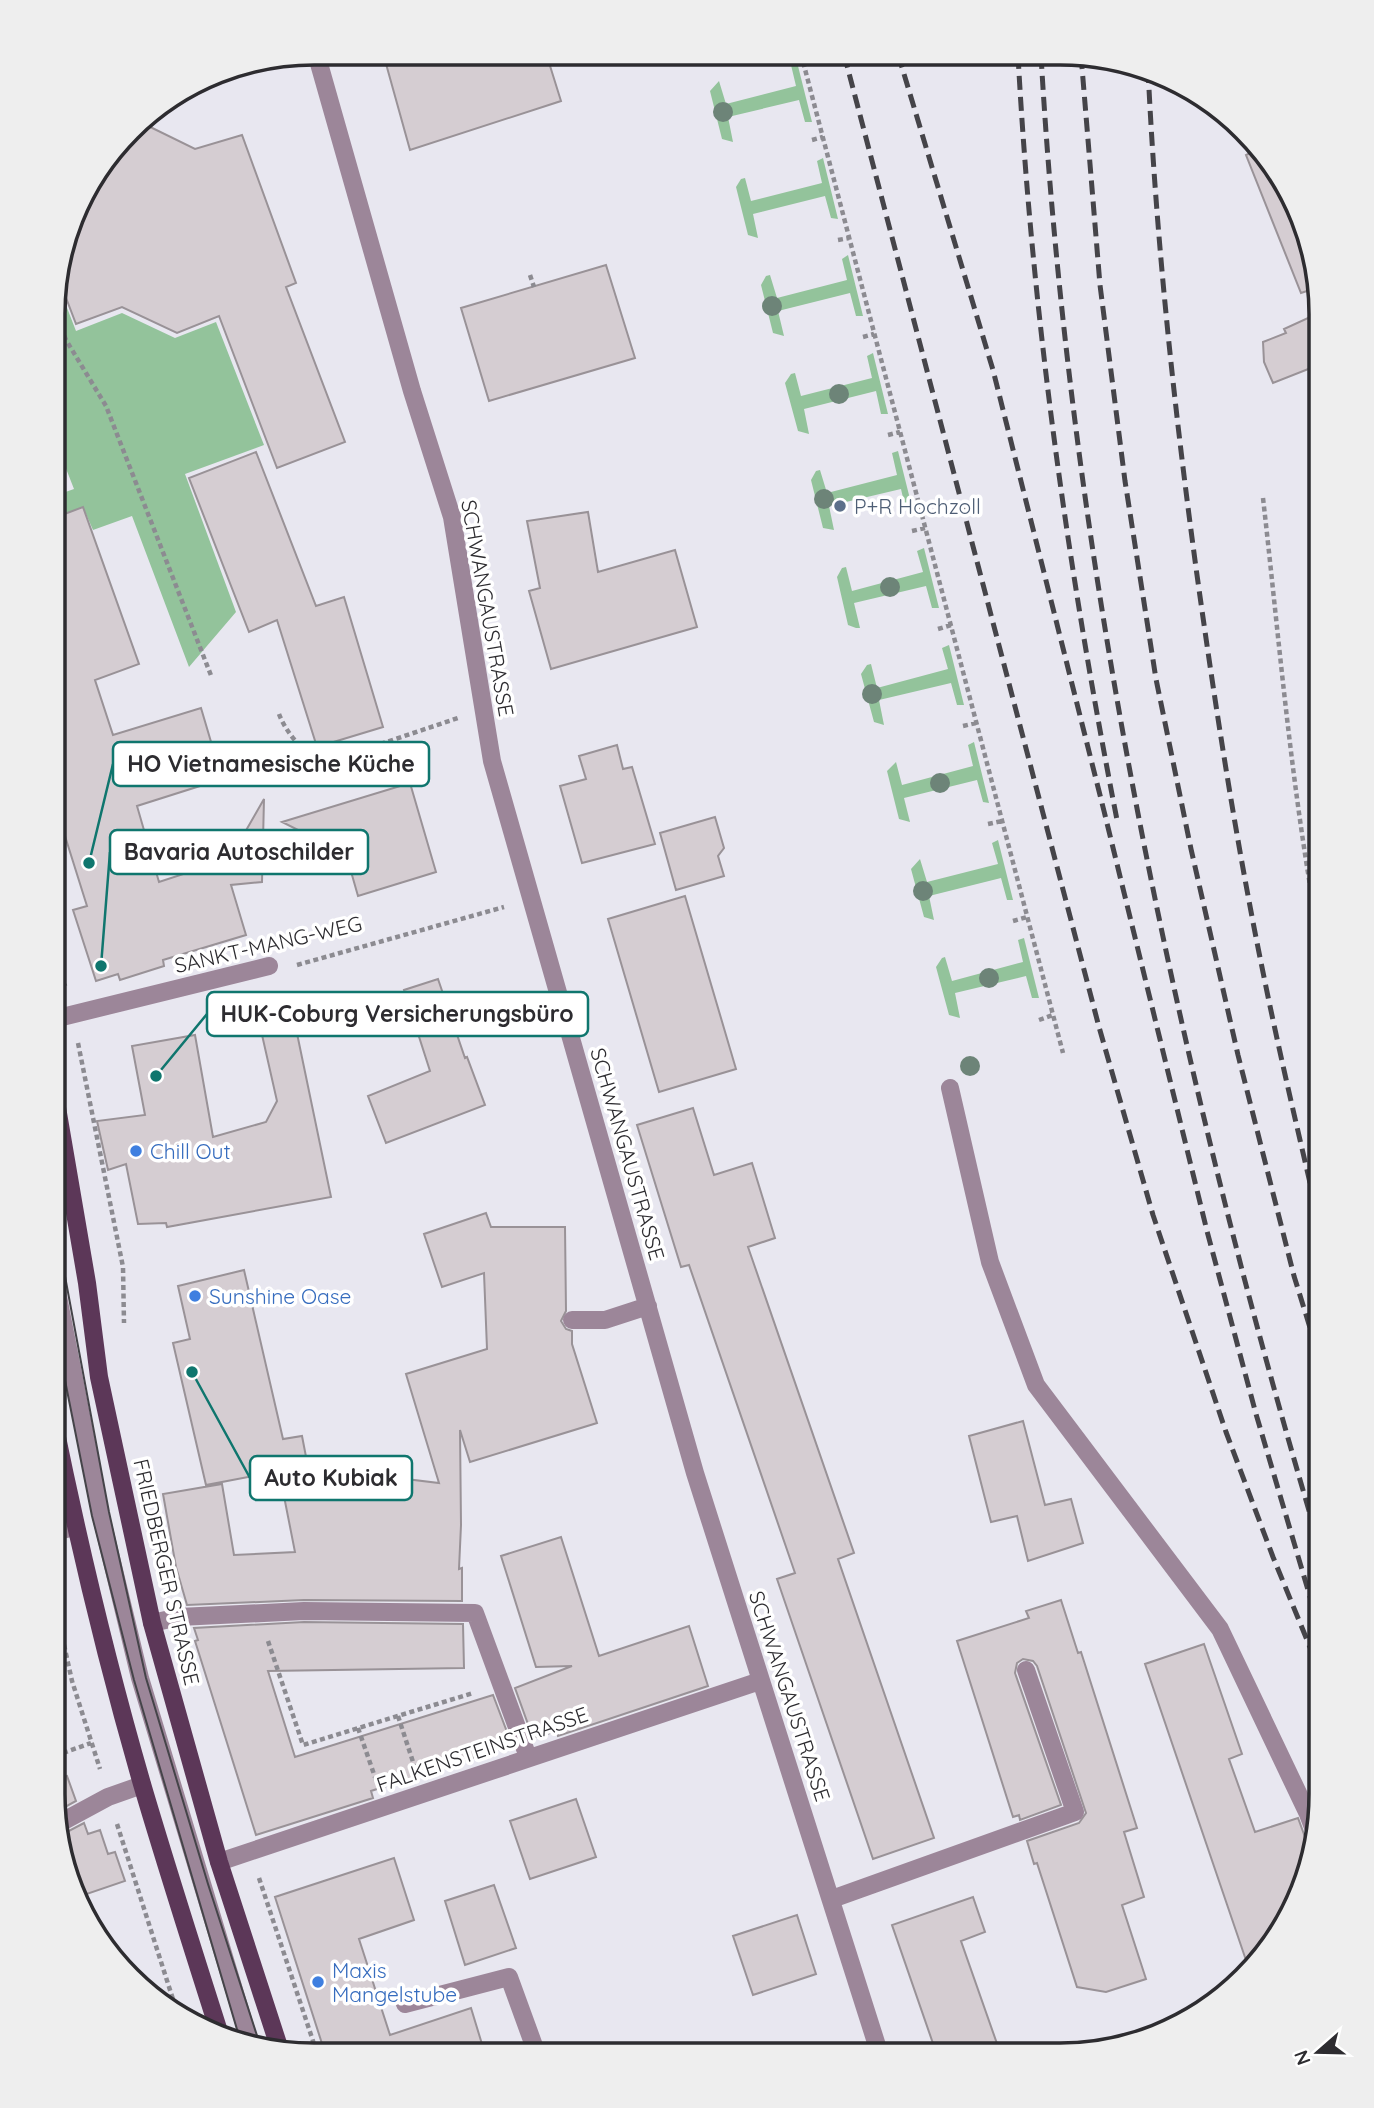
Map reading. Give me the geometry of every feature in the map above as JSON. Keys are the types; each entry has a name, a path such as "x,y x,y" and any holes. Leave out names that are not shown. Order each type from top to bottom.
{"main road":[{"name":"FRIEDBERGER STRASSE","path":"65,1160 87,1283 99,1377 152,1623 219,1862 277,2040"},
{"path":"65,1477 110,1667 142,1785 216,2023"}],"street":[{"name":"SCHWANGAUSTRASSE","path":"320,65 412,391 453,517 492,761 695,1473 876,2043"},
{"name":"SANKT-MANG-WEG","path":"65,1016 269,966"},
{"path":"950,1088 989,1262 1036,1385 1220,1629 1308,1815"},
{"path":"572,1320 605,1320 648,1306"},
{"path":"65,1333 100,1512 139,1678 248,2034"},
{"path":"65,1529 75,1527"},
{"path":"152,1623 179,1617 304,1611 475,1613 528,1758"},
{"path":"832,1899 1075,1812 1026,1670"},
{"name":"FALKENSTEINSTRASSE","path":"219,1862 760,1681"},
{"path":"66,1820 108,1797 142,1785"},
{"path":"405,2004 509,1977 533,2043"}],"path":[{"path":"804,65 1063,1052"},
{"path":"812,140 822,137"},
{"path":"838,240 849,238"},
{"path":"530,275 534,286"},
{"path":"863,337 874,334"},
{"path":"65,337 106,406 212,678"},
{"path":"888,435 900,432"},
{"path":"1264,498 1288,726 1309,876"},
{"path":"912,531 925,528"},
{"path":"937,629 951,625"},
{"path":"279,714 282,723 312,759 324,763 482,709"},
{"path":"962,726 976,723"},
{"path":"988,824 1002,821"},
{"name":"SANKT-MANG-WEG","path":"269,966 286,968 532,899"},
{"path":"1013,921 1027,917"},
{"path":"65,987 123,1267 124,1329"},
{"path":"1039,1020 1053,1015"},
{"path":"260,1613 303,1745 501,1684"},
{"path":"398,1716 423,1793"},
{"path":"358,1728 385,1806"},
{"path":"65,1752 91,1743"},
{"path":"251,1852 314,2043"}],"green space":[{"path":"791,65 798,65 812,122 805,122 799,100 728,117 733,142 722,139 710,91 719,81 726,104 796,86"},
{"path":"823,158 838,219 831,218 825,196 753,214 758,238 748,235 736,187 741,179 745,178 751,201 822,183 817,161"},
{"path":"848,255 863,316 856,316 850,293 778,311 784,336 773,333 761,285 766,276 770,275 777,298 847,280 842,259"},
{"path":"65,303 76,331 122,313 175,338 216,322 264,445 185,474 236,612 189,667 132,516 93,530 83,507 65,514 65,492 74,489 65,466"},
{"path":"873,353 888,414 881,414 876,391 804,409 809,434 798,431 785,383 791,374 795,373 801,396 872,378 867,356"},
{"path":"898,451 913,511 906,511 901,489 829,506 834,530 823,528 811,480 816,471 820,470 827,493 897,475 892,453"},
{"path":"924,548 939,608 932,608 926,586 854,603 860,628 848,625 837,577 842,568 846,567 852,591 923,572 917,551"},
{"path":"949,645 964,705 957,705 951,683 879,700 884,725 874,722 861,674 867,665 871,664 877,688 948,669 942,648"},
{"path":"974,742 989,803 983,802 977,780 904,798 910,822 899,819 887,771 896,762 902,785 973,766 968,745"},
{"path":"998,840 1013,900 1007,900 1001,878 929,896 934,920 924,917 911,869 920,859 927,882 998,864 992,843"},
{"path":"1024,938 1039,998 1032,998 1026,976 955,993 960,1018 949,1015 936,967 942,958 945,957 952,981 1023,962 1018,940"}],"building":[{"path":"386,65 550,65 561,101 410,150"},
{"path":"150,127 195,149 242,135 296,283 286,287 345,442 277,468 219,316 177,333 122,307 76,324 65,296 73,249 90,204 116,162"},
{"path":"1250,153 1258,162 1284,204 1301,249 1308,291 1301,293 1246,155"},
{"path":"606,265 635,358 489,401 461,308"},
{"path":"1309,318 1309,369 1273,383 1264,362 1263,342 1286,333 1284,329"},
{"path":"256,452 316,606 344,597 383,727 317,747 277,620 249,632 189,478"},
{"path":"83,507 139,664 95,680 113,735 201,708 222,779 137,806 159,882 223,861 225,867 264,799 262,882 231,885 246,935 163,960 164,966 120,980 118,974 96,981 73,910 87,906 65,836 65,514"},
{"path":"588,512 598,572 675,550 697,627 551,669 529,591 540,588 527,521"},
{"path":"617,745 623,769 632,767 655,844 582,863 560,786 586,779 579,756"},
{"path":"410,783 436,872 358,896 346,854 282,822"},
{"path":"715,817 724,848 718,856 724,876 676,890 660,833"},
{"path":"685,896 736,1069 659,1092 608,919"},
{"path":"438,979 465,1058 467,1057 485,1105 386,1143 368,1096 430,1071 404,990"},
{"path":"294,1019 331,1197 167,1227 166,1223 138,1224 126,1164 108,1170 97,1121 145,1115 132,1046 195,1035 213,1137 266,1122 277,1101 260,1026"},
{"path":"693,1108 714,1175 752,1163 775,1238 748,1247 854,1553 838,1559 934,1838 873,1859 777,1579 795,1573 689,1265 681,1267 637,1125"},
{"path":"486,1213 491,1227 565,1227 566,1311 561,1321 566,1329 572,1331 572,1344 597,1423 470,1462 460,1430 459,1569 462,1568 462,1601 304,1600 187,1605 176,1567 163,1494 222,1484 234,1555 295,1552 279,1471 206,1485 173,1343 190,1339 178,1286 244,1270 283,1439 302,1436 308,1467 439,1483 406,1374 487,1349 484,1273 442,1287 424,1234"},
{"path":"1023,1421 1045,1505 1071,1499 1083,1543 1028,1561 1017,1516 991,1522 969,1436"},
{"path":"561,1537 599,1656 689,1626 708,1686 558,1736 557,1731 533,1738 515,1688 572,1666 536,1667 501,1556"},
{"path":"1061,1600 1078,1653 1081,1652 1137,1828 1124,1832 1144,1897 1122,1905 1146,1979 1106,1992 1077,1987 1037,1863 1034,1864 1027,1841 1079,1823 1086,1813 1037,1666 1033,1661 1023,1659 1017,1663 1015,1673 1061,1805 1020,1820 1019,1815 1013,1817 957,1641 1029,1618 1026,1611"},
{"path":"304,1622 463,1624 464,1668 268,1671 295,1757 493,1695 512,1745 371,1791 373,1798 256,1835 195,1641 198,1640 194,1628"},
{"path":"1204,1644 1242,1754 1229,1759 1255,1832 1298,1818 1305,1837 1301,1859 1284,1904 1267,1933 1246,1959 1145,1664"},
{"path":"65,1777 76,1801 65,1807 65,1794"},
{"path":"576,1799 596,1857 530,1879 510,1821"},
{"path":"84,1823 88,1834 100,1830 108,1854 115,1852 125,1881 86,1894 73,1859 68,1831"},
{"path":"394,1858 414,1920 359,1939 390,2035 471,2008 482,2043 322,2043 275,1897"},
{"path":"494,1885 516,1948 465,1965 445,1901"},
{"path":"973,1897 985,1932 961,1941 997,2043 933,2043 892,1925"},
{"path":"797,1915 816,1974 753,1995 733,1936"}],"tram line":[{"path":"65,1276 109,1512 146,1678 257,2037"},
{"path":"65,1380 92,1516 134,1680 238,2031"}],"railway":[{"path":"847,65 1099,1027 1153,1215 1226,1432 1309,1645"},
{"path":"901,65 993,370 1207,1231 1256,1414 1309,1593"},
{"path":"1019,65 1032,248 1055,442 1083,634 1118,825"},
{"path":"1042,65 1055,244 1077,434 1104,623 1138,811 1176,998 1220,1184 1309,1509"},
{"path":"1082,66 1100,285 1125,481 1156,679 1238,1055 1294,1276 1309,1324"},
{"path":"1149,81 1173,386 1212,677 1255,931 1309,1178"}],"place":[{"name":"P+R Hochzoll","path":"840,506"},
{"name":"HO Vietnamesische Küche","path":"89,863"},
{"name":"Bavaria Autoschilder","path":"101,966"},
{"name":"HUK-Coburg Versicherungsbüro","path":"156,1076"},
{"name":"Chill Out","path":"136,1151"},
{"name":"Sunshine Oase","path":"195,1296"},
{"name":"Auto Kubiak","path":"192,1372"},
{"name":"Maxis Mangelstube","path":"318,1982"}]}
